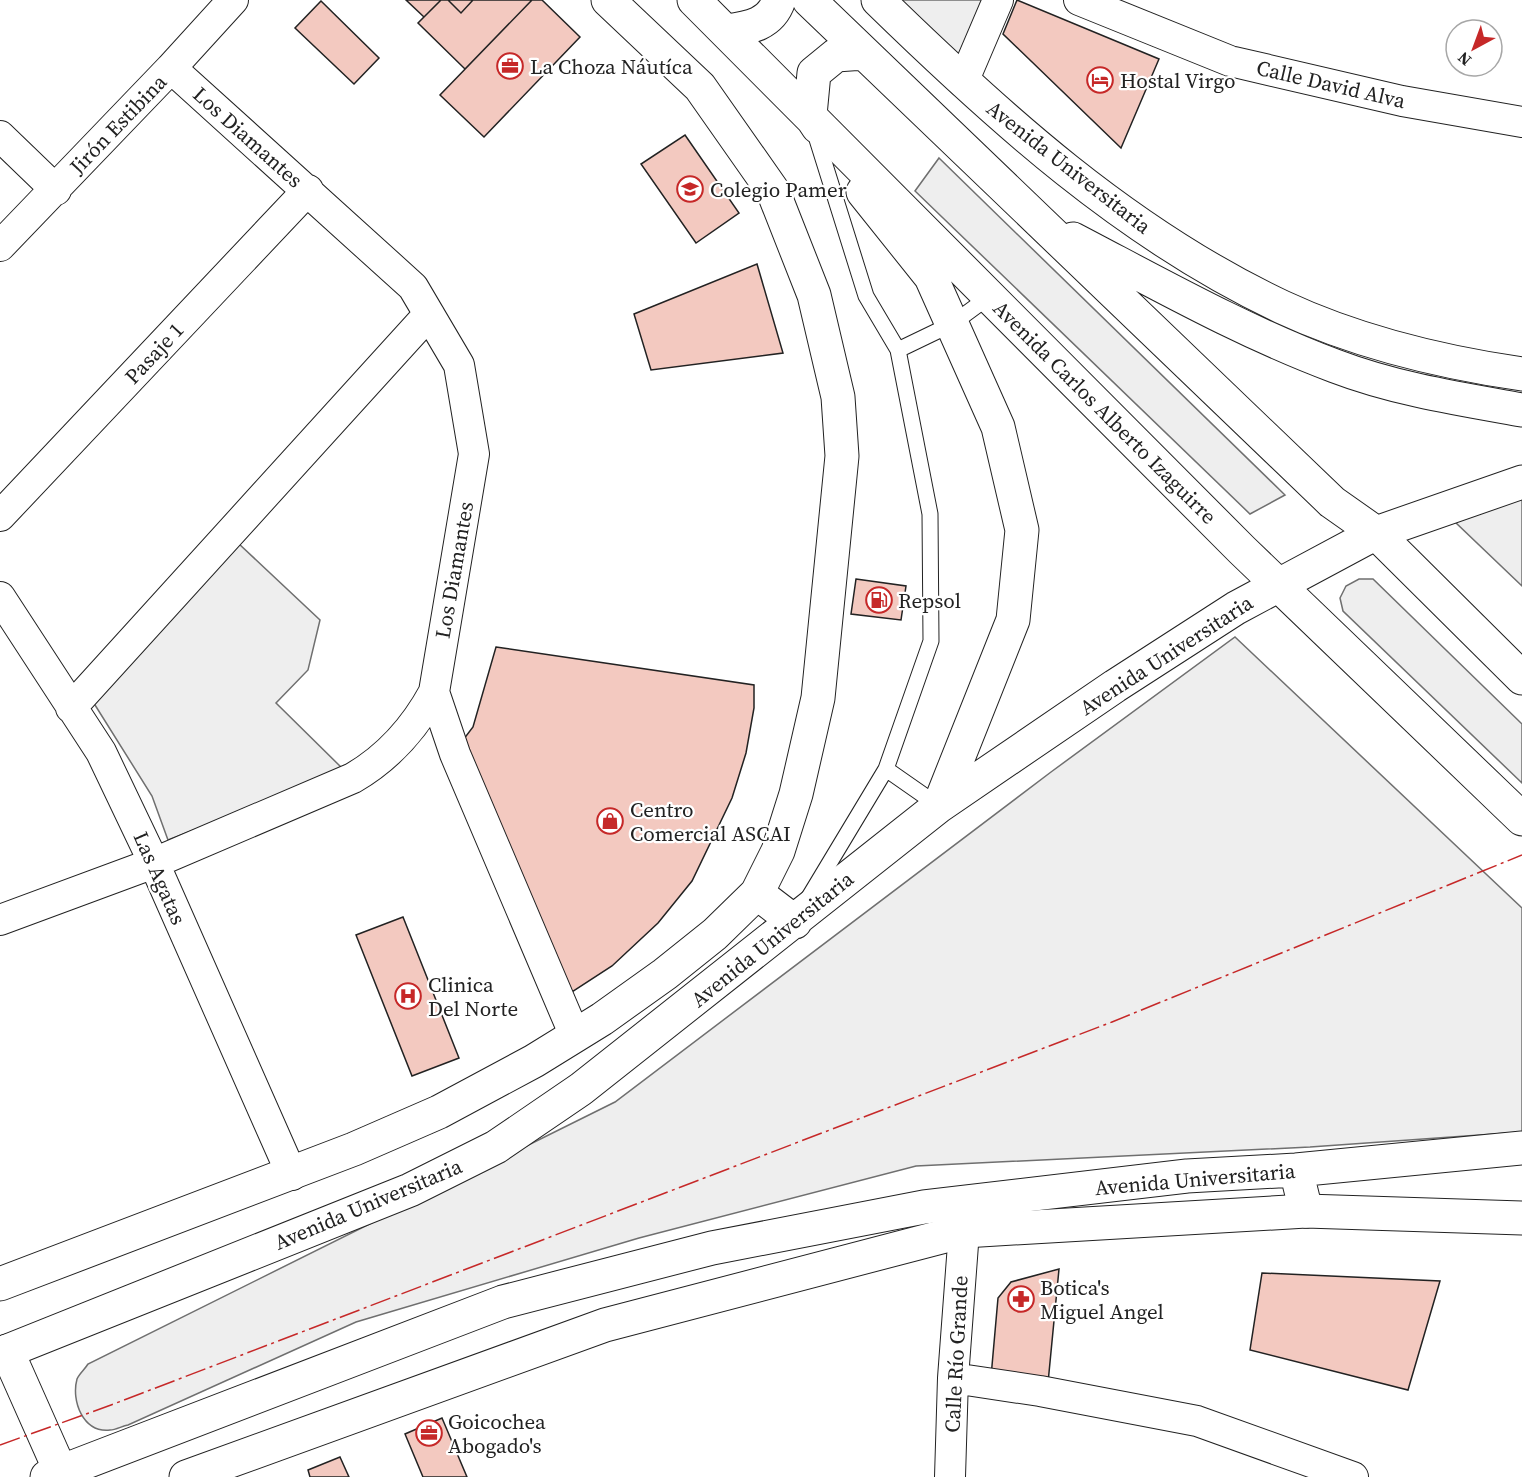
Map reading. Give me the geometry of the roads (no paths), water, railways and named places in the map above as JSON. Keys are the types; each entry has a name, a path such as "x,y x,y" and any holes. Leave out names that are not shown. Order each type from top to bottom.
{"main road":[{"name":"Avenida Universitaria","path":"0,1284 292,1174 439,1112 534,1062 665,974 715,934 757,893 778,851 796,794 818,698 836,536 842,456 838,398 814,295 773,191 700,87 608,0"},
{"name":"Avenida Carlos Alberto Izaguirre","path":"694,0 1277,584 1522,819"},
{"path":"727,31 762,23 775,12 779,0"},
{"path":"809,0 1332,502 1376,533 1522,678"},
{"name":"Avenida Universitaria","path":"878,0 963,82 1060,166 1145,228 1216,273 1283,308 1361,338 1447,362 1522,374"},
{"path":"864,53 836,55 814,74 810,115 878,214 931,277 998,427 1022,530 1013,620 939,806"},
{"path":"1037,220 1247,329 1338,367 1434,394 1522,410"},
{"name":"Avenida Universitaria","path":"4,1353 410,1190 496,1147 581,1089 939,806 1115,686 1277,584 1376,533 1522,482"},
{"path":"757,893 795,922"},
{"name":"Avenida Universitaria","path":"57,1475 503,1302 712,1248 924,1207 1187,1176 1296,1170 1518,1150"},
{"path":"1296,1170 1306,1210"},
{"name":"Avenida Universitaria","path":"186,1477 605,1325 964,1231 1306,1210 1522,1218"},
{"path":"4,1353 57,1475"}],"street":[{"path":"963,82 998,0"},
{"name":"Calle David Alva","path":"1079,0 1230,60 1402,101 1522,122"},
{"name":"Jirón Estibina","path":"0,246 171,68 230,1"},
{"name":"Los Diamantes","path":"0,920 154,863 353,778 379,763 419,720 434,692 474,454 459,365 413,287 171,68"},
{"path":"0,136 56,190"},
{"name":"Pasaje 1","path":"0,516 308,190"},
{"path":"70,708 429,314"},
{"name":"Las Agatas","path":"0,597 70,708 102,752 154,863 292,1174"},
{"path":"434,692 455,754 575,1036"},
{"name":"Calle Río Grande","path":"950,1477 953,1378 964,1231"},
{"path":"953,1378 1040,1391 1197,1421 1353,1477"}],"lane":[{"path":"795,922 886,769 931,641 930,514 898,350 866,296 810,115"},
{"path":"898,350 952,324 990,296"},
{"path":"886,769 939,806"}],"place":[{"name":"La Choza Náutíca","path":"510,66"},
{"name":"Hostal Virgo","path":"1100,80"},
{"name":"Colegio Pamer","path":"690,189"},
{"name":"Repsol","path":"879,600"},
{"name":"Centro Comercial ASCAI","path":"610,821"},
{"name":"Clinica Del Norte","path":"408,996"},
{"name":"Botica's Miguel Angel","path":"1021,1299"},
{"name":"Goicochea Abogado's","path":"429,1433"}]}
